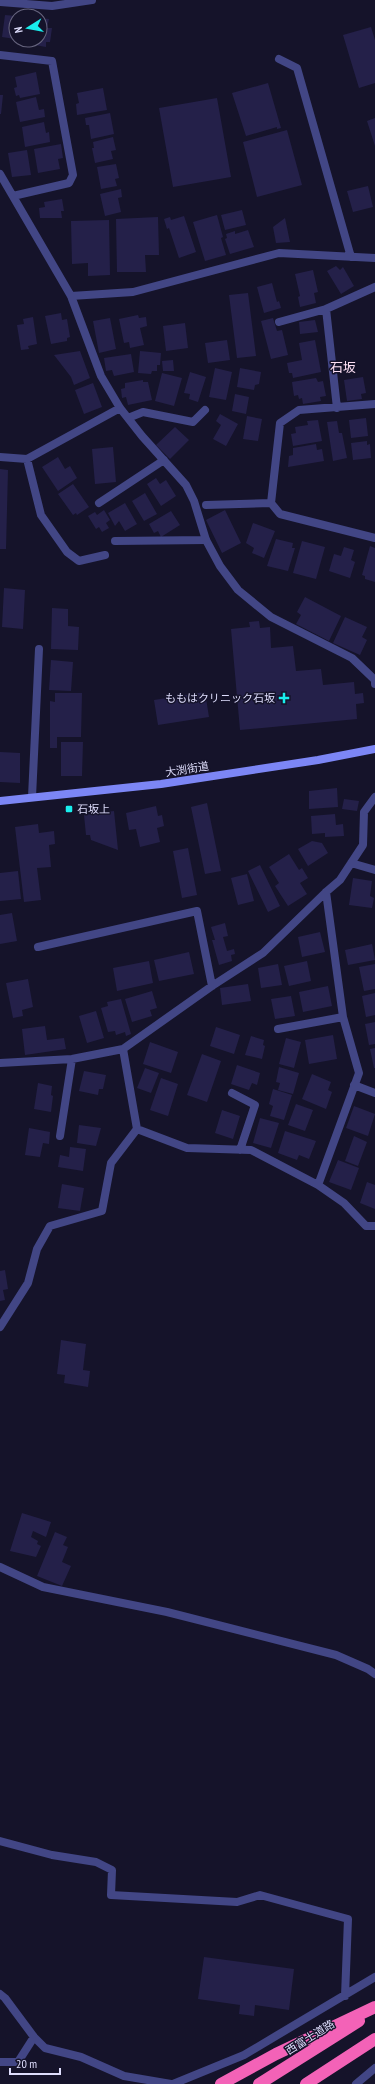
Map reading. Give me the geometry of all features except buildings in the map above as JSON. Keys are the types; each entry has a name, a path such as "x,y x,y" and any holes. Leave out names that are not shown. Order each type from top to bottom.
{"highway":[{"path":"221,2084 276,2054 375,2007"},
{"name":"西富士道路","path":"259,2084 336,2037 375,2010"},
{"path":"306,2084 375,2040"}],"street":[{"path":"0,2 31,2 52,6 92,0"},
{"path":"0,55 52,61 73,175 69,183 12,196"},
{"path":"279,59 297,68 350,257"},
{"path":"0,174 71,296 101,376 120,408 186,485 194,501 206,540 220,566 238,590 271,617 352,658 375,680 375,684"},
{"path":"71,296 133,292 279,253 375,258"},
{"path":"279,322 326,309 375,287"},
{"path":"326,309 336,408"},
{"path":"375,404 299,410 280,423 271,503 280,514 375,538"},
{"path":"0,457 27,459 120,408"},
{"path":"128,418 143,412 193,422 205,410"},
{"path":"27,459 41,515 68,552 79,561 105,555"},
{"path":"99,503 164,460"},
{"path":"206,505 271,503"},
{"path":"115,541 206,540"},
{"path":"32,797 39,649"},
{"name":"大渕街道","path":"0,801 161,784 318,760 375,749"},
{"path":"0,1063 72,1059 123,1049 212,986 263,953 340,880 363,845 364,812 375,797"},
{"path":"351,863 375,870"},
{"path":"318,1185 359,1073 344,1017 326,892"},
{"path":"38,947 196,911 212,986"},
{"path":"278,1029 344,1017"},
{"path":"0,1327 28,1283 37,1249 50,1226 102,1211 111,1163 137,1128 123,1049"},
{"path":"60,1136 72,1059"},
{"path":"354,1085 375,1093"},
{"path":"232,1093 255,1105 240,1150"},
{"path":"137,1128 187,1148 251,1150 318,1185 344,1203 366,1226 375,1226"},
{"path":"0,1568 43,1587 167,1612 336,1656 368,1669 375,1674"},
{"path":"0,1841 52,1855 96,1862 112,1870 111,1895 237,1902 260,1896 348,1919 345,1996"},
{"path":"0,1994 5,1998 34,2037 45,2048 81,2057 124,2076 172,2084 244,2055 375,1977"},
{"path":"0,2062 18,2062 34,2037"},
{"path":"356,2084 375,2068"}],"place":[{"name":"ももはクリニック石坂","path":"284,698"},
{"name":"石坂上","path":"69,809"}],"district":[{"name":"石坂","path":"343,367"}]}
